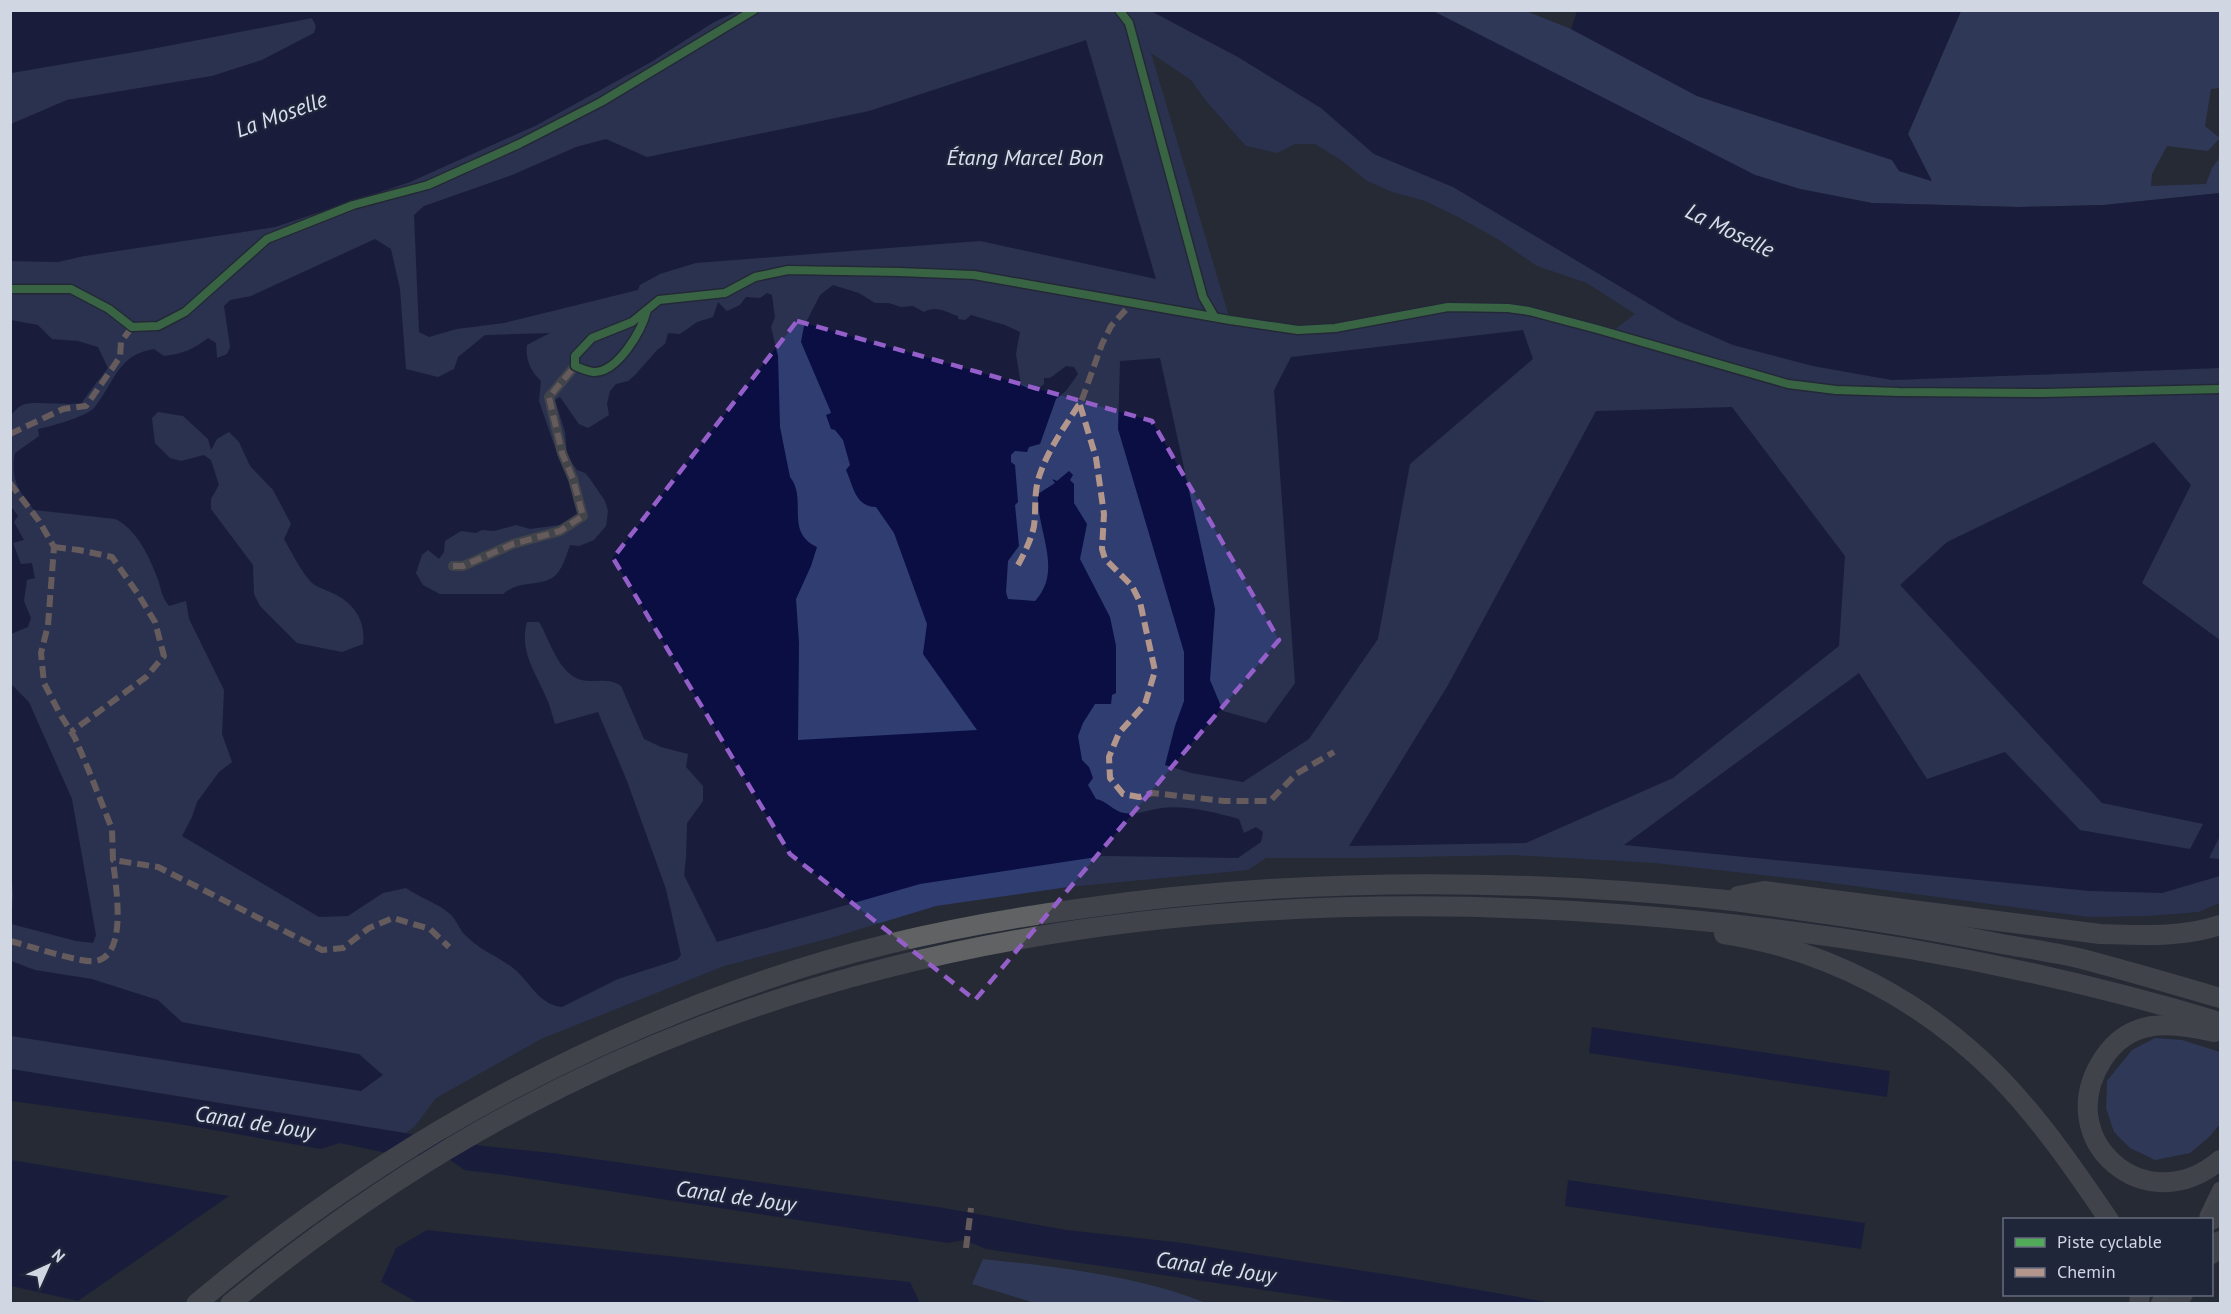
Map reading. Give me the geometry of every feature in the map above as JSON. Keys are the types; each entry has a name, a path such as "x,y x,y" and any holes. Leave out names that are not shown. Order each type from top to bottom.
{"highway":[{"path":"196,1304 285,1231 373,1170 516,1086 605,1043 671,1015 776,976 920,936 1025,916 1142,900 1256,890 1327,886 1515,886 1720,899 1911,926 2196,981 2220,989"},
{"path":"1720,899 1764,891 2100,934 2148,935 2186,932 2220,925"},
{"path":"230,1304 294,1252 404,1176 486,1126 615,1062 745,1010 869,972 995,944 1078,929 1240,912 1400,906 1516,907 1727,922 1902,947 2066,980 2220,1022"},
{"path":"1570,910 1770,943 1863,977 1913,1006 1961,1042 1999,1077 2056,1144 2108,1218"},
{"path":"2082,959 2220,998"},
{"path":"2220,1034 2166,1024 2134,1031 2108,1051 2096,1069 2089,1087 2087,1104 2093,1136 2101,1150 2124,1172 2138,1178 2152,1182 2172,1182 2192,1178 2210,1169 2220,1160"}],"main road":[{"path":"2206,1218 2220,1189"}],"street":[{"path":"10,289 71,290 109,309 132,327 158,326 185,312 267,240 353,205 428,185 519,144 601,102 754,10"},
{"path":"1119,10 1129,23 1203,297 1214,316"},
{"path":"453,566 463,566 523,541 560,531 583,516 573,479 562,453 549,397 575,366 574,356 592,338 632,322 658,300 725,293 755,277 788,270 974,275 1298,330 1335,328 1448,307 1508,308 1529,311 1597,329 1788,384 1836,390 2043,393 2220,389"},
{"path":"575,366 593,372 606,370 634,341 643,325 647,310"}],"highlighted area":[{"path":"797,321 1152,421 1279,640 975,1000 790,854 613,558"}],"shaded area":[{"path":"738,11 1151,11 1238,57 1321,108 1374,154 1453,187 1678,321 1733,345 1813,366 1892,380 2220,368 2220,903 2198,912 2089,917 1817,881 1655,863 1514,855 1266,858 1248,870 1068,887 936,906 834,937 724,966 541,1039 436,1098 415,1126 406,1133 11,1069 10,261 58,262 275,227 410,182 537,125 651,62 714,22","holes":["1151,53 1191,80 1206,101 1246,146 1277,153 1295,144 1315,144 1341,160 1367,181 1392,192 1425,201 1458,217 1496,238 1537,266 1587,283 1635,314 1610,333 1508,308 1448,307 1298,330 1230,320"]},
{"path":"1433,11 1526,11 1571,29 1697,96 1892,160 1899,171 1931,181 1908,134 1961,11 2220,11 2220,88 2211,89 2205,126 2220,138 2208,151 2167,146 2152,174 2151,186 2206,184 2212,168 2220,157 2220,193 2104,205 2018,207 1872,203 1800,189 1755,175"},
{"path":"312,18 316,27 314,33 262,60 212,76 67,100 11,124 11,73"},
{"path":"2155,1038 2182,1040 2220,1052 2220,1124 2190,1153 2155,1160 2130,1148 2114,1132 2106,1108 2107,1081 2132,1050"},
{"path":"983,1259 1068,1269 1124,1279 1152,1285 1206,1303 1035,1303 972,1284"}],"water":[{"name":"La Moselle","path":"11,11 738,11 714,22 651,62 537,125 410,182 275,227 58,262 11,261 11,124 67,100 212,76 262,60 314,33 316,26 312,18 11,73"},
{"name":"La Moselle","path":"1151,11 1433,11 1755,175 1800,189 1872,203 2018,207 2103,205 2220,193 2220,368 1892,380 1813,366 1733,345 1678,321 1453,187 1374,154 1321,108 1238,57"},
{"path":"1577,11 1961,11 1908,134 1932,181 1899,171 1892,160 1697,96 1571,29"},
{"name":"Étang Marcel Bon","path":"1086,40 1156,279 980,241 696,263 660,274 640,285 638,290 504,323 457,329 429,337 419,332 414,215 424,206 512,175 576,147 606,139 647,157 869,111"},
{"path":"375,239 391,249 400,289 406,369 438,377 454,369 458,357 485,335 550,333 527,345 527,355 534,374 541,381 539,401 558,456 571,477 581,514 560,525 530,529 516,525 476,533 461,531 445,541 444,552 439,559 428,550 422,555 416,573 423,585 440,594 503,594 521,585 552,578 561,568 570,545 579,546 594,540 606,526 608,511 605,501 585,473 577,470 567,456 565,432 555,400 560,397 579,424 588,428 609,415 607,404 610,391 616,384 628,381 635,375 665,344 668,333 680,334 697,322 713,317 718,302 727,311 740,305 746,297 760,298 767,293 772,295 775,317 771,327 778,356 780,427 790,477 797,495 801,533 807,541 817,547 796,599 799,643 798,740 977,730 923,654 927,624 894,533 876,507 869,506 859,499 846,470 850,465 843,440 835,430 831,429 826,415 831,413 830,410 801,342 804,326 820,295 833,285 859,293 875,303 889,303 901,307 913,306 924,312 933,309 941,310 965,320 971,315 1020,332 1016,354 1021,385 1036,391 1044,384 1044,378 1050,378 1066,366 1074,367 1078,374 1066,391 1056,399 1040,444 1029,447 1027,452 1015,451 1011,455 1011,462 1015,465 1018,502 1015,505 1019,546 1008,561 1006,592 1008,599 1035,601 1043,589 1048,563 1038,508 1038,494 1055,483 1052,479 1057,481 1069,471 1073,475 1070,480 1074,484 1074,503 1087,524 1080,559 1110,617 1116,646 1116,693 1112,695 1111,704 1095,704 1078,736 1082,760 1089,767 1093,778 1088,785 1096,799 1120,812 1134,813 1171,807 1210,812 1239,819 1244,833 1256,827 1263,832 1261,842 1238,858 1103,856 920,884 717,942 684,875 687,823 703,801 703,786 686,767 688,754 661,747 644,739 621,686 610,681 589,681 571,675 558,659 539,622 527,622 525,642 527,652 555,724 598,712 627,781 666,889 681,955 677,960 618,979 562,1007 553,1005 539,996 516,970 471,941 445,910 406,888 383,893 348,916 319,917 182,836 197,802 219,772 232,762 222,734 224,690 189,619 186,601 169,606 147,554 136,537 123,524 115,519 34,510 17,484 14,470 15,453 39,436 38,429 68,421 94,408 118,371 132,357 154,349 164,356 176,354 193,348 208,338 216,343 217,358 227,354 230,347 224,306 230,300 251,296","holes":["158,412 183,416 208,439 211,450 217,439 229,432 239,442 250,466 273,490 291,524 284,539 300,567 313,584 346,601 352,607 360,620 363,644 342,652 297,643 260,606 254,594 253,565 211,509 211,499 219,485 211,460 204,455 181,461 170,458 155,443 152,418"]},
{"path":"11,320 38,325 52,339 78,341 98,347 108,368 82,403 27,404 11,415"},
{"path":"1523,330 1533,359 1410,464 1378,639 1309,739 1243,782 1191,773 1165,765 1184,701 1184,652 1118,429 1120,361 1160,358 1215,609 1210,680 1223,711 1266,723 1295,683 1274,390 1291,357"},
{"path":"1732,407 1845,556 1839,646 1673,778 1526,843 1349,846 1448,685 1596,411"},
{"path":"2154,442 2191,485 2142,583 2220,640 2220,836 2209,858 2220,859 2220,876 2162,893 2089,891 1624,845 1859,673 1927,779 2005,752 2080,830 2190,849 2203,824 2102,803 1900,585 1947,542"},
{"path":"10,505 18,516 14,522 24,540 13,543 21,564 32,563 35,578 27,580 24,601 31,618 28,627 11,634"},
{"path":"11,684 29,702 72,799 96,935 93,943 76,941 11,924 13,894 10,855"},
{"path":"11,961 35,970 92,979 158,1000 182,1022 359,1054 383,1075 361,1091 11,1036"},
{"path":"1592,1027 1890,1071 1887,1097 1589,1053"},
{"name":"Canal de Jouy","path":"11,1069 484,1146 552,1153 938,1207 1067,1230 1183,1243 1553,1303 1352,1303 986,1249 964,1240 948,1243 464,1170 449,1159 382,1152 340,1143 321,1149 173,1123 11,1101"},
{"path":"11,1160 229,1196 78,1301 11,1286"},
{"path":"1568,1180 1865,1223 1861,1249 1565,1206"},
{"path":"427,1230 910,1282 920,1303 418,1303 381,1282 396,1248"}],"marked path":[{"path":"1018,565 1033,531 1037,486 1041,470 1061,432 1080,405 1102,344 1111,326 1132,303"},
{"path":"10,434 63,409 86,406 120,357 121,342 132,327"},
{"path":"453,566 463,566 513,544 560,531 583,516 573,479 562,453 549,397 575,366"},
{"path":"1080,405 1096,458 1104,514 1102,549 1105,559 1132,586 1140,602 1155,671 1145,704 1119,733 1109,757 1110,778 1123,794 1139,797 1153,793 1224,801 1270,801 1296,774 1334,752"},
{"path":"10,483 39,521 54,547 48,625 41,653 44,683 75,738 112,829 113,860 158,867 322,950 343,948 369,928 393,918 430,929 449,947"},
{"path":"54,547 112,557 155,622 164,656 146,677 71,732"},
{"path":"10,941 79,960 96,961 106,956 113,946 118,917 113,860"},
{"path":"966,1248 971,1208"}],"cycle path":[{"path":"10,289 71,289 109,309 132,327 158,326 185,312 267,239 353,205 428,185 519,144 601,102 754,10"},
{"path":"1119,10 1129,23 1203,297 1214,316"},
{"path":"647,310 628,349 611,366 593,372 575,366 575,356 592,338 632,322 659,300 725,293 755,277 788,270 974,275 1298,330 1335,328 1448,307 1508,308 1529,311 1597,329 1788,384 1836,390 2043,393 2220,389"}]}
